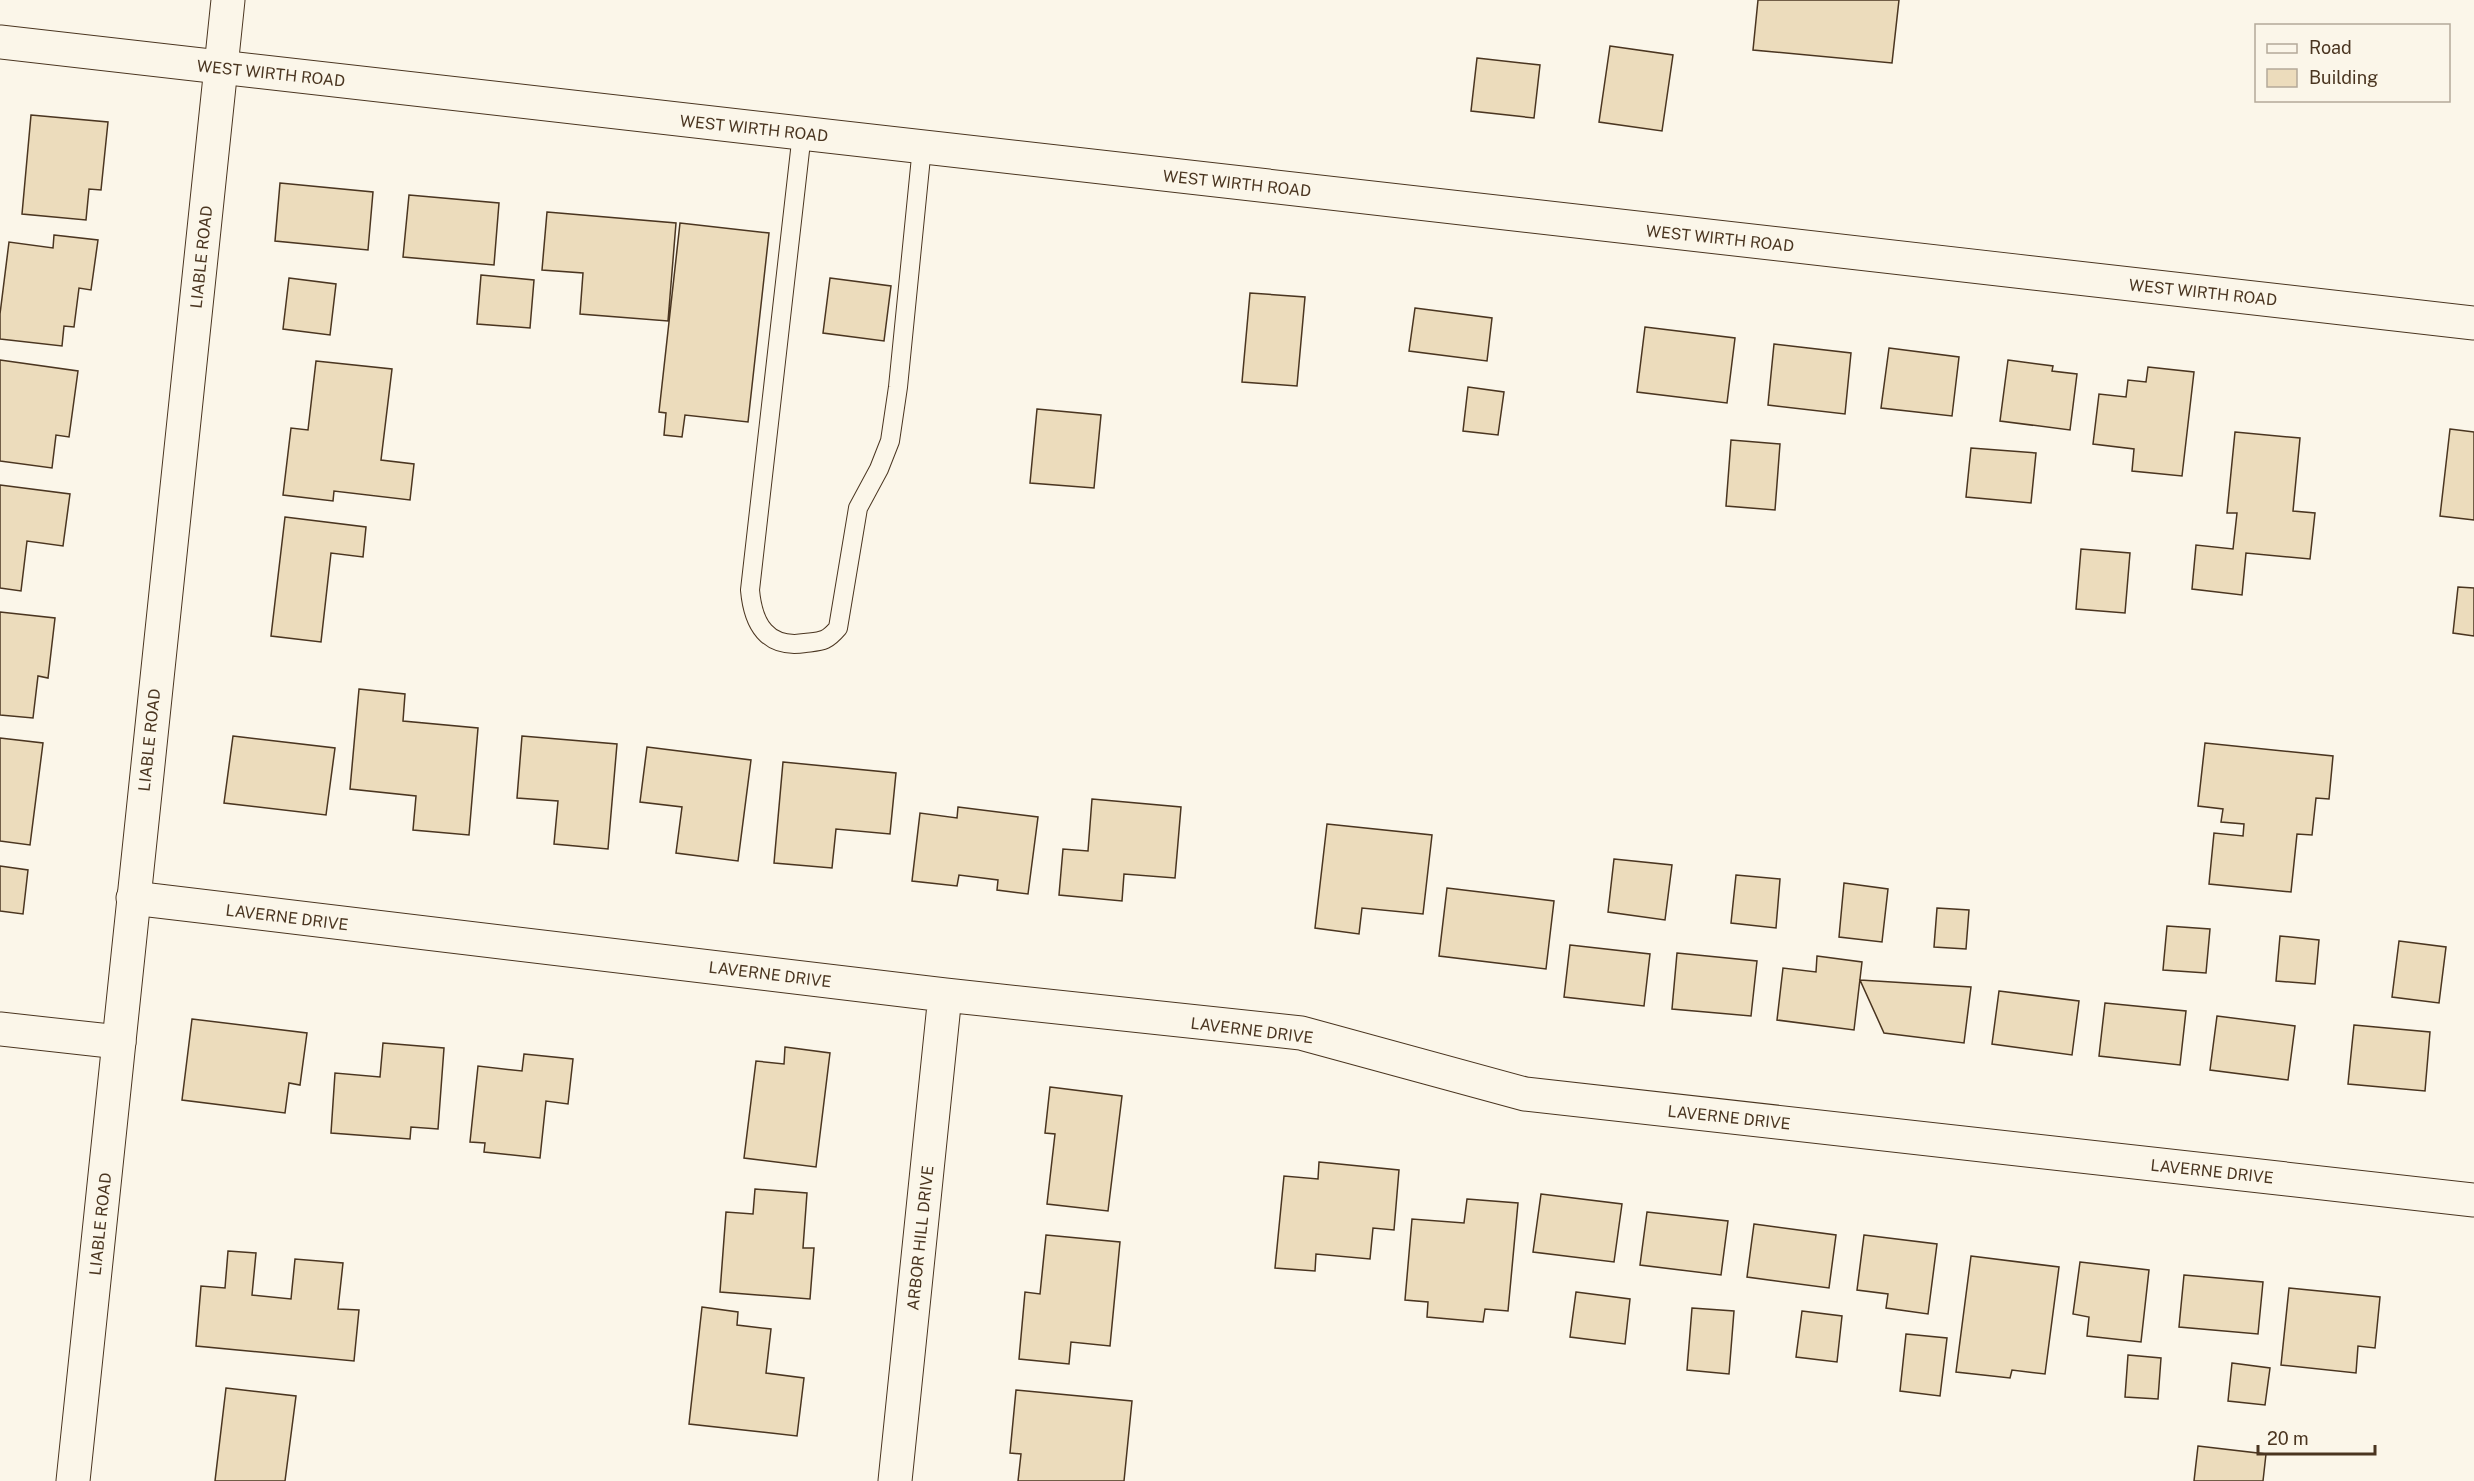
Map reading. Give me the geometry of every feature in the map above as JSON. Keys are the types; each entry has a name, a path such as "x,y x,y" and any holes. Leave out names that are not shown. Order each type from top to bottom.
{"street":[{"name":"LIABLE ROAD","path":"73,1481 228,0"},
{"name":"WEST WIRTH ROAD","path":"0,42 2474,323"},
{"name":"LAVERNE DRIVE","path":"133,898 945,995 1301,1033 1525,1094 2474,1200"},
{"name":"ARBOR HILL DRIVE","path":"895,1481 945,995"},
{"path":"0,1029 119,1042"}],"lane":[{"path":"802,133 750,590 752,612 764,631 780,643 800,644 828,640 838,628 858,508 879,469 890,441 898,387 922,147"}],"building":[{"path":"1758,0 1899,0 1892,63 1753,50"},
{"path":"1610,46 1673,55 1662,131 1599,122"},
{"path":"1477,58 1540,65 1534,118 1471,111"},
{"path":"31,115 108,122 101,190 89,189 86,220 22,214"},
{"path":"280,183 373,192 368,250 275,241"},
{"path":"409,195 499,203 494,265 403,257"},
{"path":"547,212 676,223 668,321 580,314 583,273 542,270"},
{"path":"680,223 769,233 748,422 685,415 682,437 664,435 666,413 659,412"},
{"path":"54,235 98,240 91,290 79,288 74,327 64,326 62,346 0,339 0,314 9,242 53,248"},
{"path":"481,275 534,280 530,328 477,324"},
{"path":"289,278 336,284 330,335 283,329"},
{"path":"830,278 891,286 884,341 823,333"},
{"path":"1250,293 1305,297 1297,386 1242,382"},
{"path":"1415,308 1492,318 1487,361 1409,351"},
{"path":"1645,327 1735,338 1727,403 1637,392"},
{"path":"1774,344 1851,353 1845,414 1768,405"},
{"path":"1889,348 1959,357 1952,416 1881,408"},
{"path":"0,360 78,371 69,437 56,435 52,468 0,461"},
{"path":"2008,360 2053,366 2052,371 2077,374 2070,430 2000,421"},
{"path":"316,361 392,369 381,460 414,464 410,500 334,491 333,501 283,495 291,428 308,430"},
{"path":"2148,367 2194,372 2182,476 2132,471 2134,449 2093,444 2099,394 2126,397 2128,380 2146,382"},
{"path":"1468,387 1504,392 1498,435 1463,431"},
{"path":"1037,409 1101,415 1094,488 1030,483"},
{"path":"2450,429 2474,432 2474,520 2440,516"},
{"path":"2235,432 2300,438 2293,511 2315,513 2310,559 2246,553 2242,595 2192,589 2196,545 2233,549 2237,513 2227,513"},
{"path":"1731,440 1780,444 1775,510 1726,506"},
{"path":"1971,448 2036,453 2031,503 1966,497"},
{"path":"0,485 70,494 63,546 27,541 21,591 0,588"},
{"path":"285,517 366,527 363,557 331,553 321,642 271,636"},
{"path":"2081,549 2130,553 2125,613 2076,609"},
{"path":"2458,587 2474,588 2474,636 2453,633"},
{"path":"0,612 55,618 48,678 38,676 33,718 0,715"},
{"path":"359,689 405,694 403,721 478,728 469,835 413,830 416,796 350,789"},
{"path":"233,736 335,748 326,815 224,803"},
{"path":"522,736 617,744 608,849 554,844 558,801 517,798"},
{"path":"0,738 43,743 30,845 0,841"},
{"path":"2205,743 2333,756 2329,799 2316,798 2312,835 2297,834 2291,892 2209,884 2214,833 2243,836 2244,824 2221,822 2223,809 2198,806"},
{"path":"647,747 751,760 738,861 676,853 682,807 640,802"},
{"path":"783,762 896,773 890,834 836,829 832,868 774,863"},
{"path":"1092,799 1181,807 1175,878 1124,874 1122,901 1059,895 1063,849 1088,851"},
{"path":"958,807 1038,817 1028,894 997,890 998,880 959,875 957,886 912,881 920,813 957,818"},
{"path":"1327,824 1432,835 1423,914 1362,908 1359,934 1315,928"},
{"path":"1614,859 1672,865 1665,920 1608,912"},
{"path":"0,866 28,870 23,914 0,911"},
{"path":"1736,875 1780,879 1776,928 1731,923"},
{"path":"1844,883 1888,889 1882,942 1839,937"},
{"path":"1447,888 1554,901 1546,969 1439,956"},
{"path":"1937,908 1969,910 1966,949 1934,947"},
{"path":"2167,926 2210,929 2206,973 2163,970"},
{"path":"2280,936 2319,940 2315,984 2276,981"},
{"path":"2399,941 2446,947 2439,1003 2392,997"},
{"path":"1570,945 1650,954 1644,1006 1564,997"},
{"path":"1677,953 1757,961 1751,1016 1672,1009"},
{"path":"1817,956 1862,962 1854,1030 1777,1020 1783,968 1816,972"},
{"path":"1860,980 1971,987 1964,1043 1884,1033"},
{"path":"1999,991 2079,1001 2072,1055 1992,1044"},
{"path":"2105,1003 2186,1011 2180,1065 2099,1056"},
{"path":"2217,1016 2295,1026 2288,1080 2210,1070"},
{"path":"192,1019 307,1033 300,1085 289,1083 285,1113 182,1100"},
{"path":"2354,1025 2430,1032 2425,1091 2348,1084"},
{"path":"383,1043 444,1048 438,1129 411,1127 410,1139 331,1133 335,1073 380,1077"},
{"path":"785,1047 830,1053 816,1167 744,1158 756,1061 784,1064"},
{"path":"524,1054 573,1059 568,1104 546,1101 540,1158 484,1152 485,1143 470,1142 478,1066 522,1071"},
{"path":"1050,1087 1122,1096 1108,1211 1047,1204 1055,1134 1045,1133"},
{"path":"1319,1162 1399,1170 1394,1230 1373,1228 1370,1259 1316,1254 1315,1271 1275,1268 1284,1176 1318,1179"},
{"path":"755,1189 807,1193 803,1248 814,1248 810,1299 720,1292 726,1212 753,1214"},
{"path":"1541,1194 1622,1204 1614,1262 1533,1252"},
{"path":"1467,1199 1518,1203 1508,1311 1485,1309 1483,1322 1427,1317 1428,1302 1405,1300 1412,1219 1464,1223"},
{"path":"1647,1212 1728,1221 1721,1275 1640,1265"},
{"path":"1754,1224 1836,1235 1829,1288 1747,1277"},
{"path":"1046,1235 1120,1242 1110,1346 1071,1342 1069,1364 1019,1359 1025,1292 1040,1294"},
{"path":"1864,1235 1937,1244 1928,1314 1886,1308 1888,1294 1857,1290"},
{"path":"228,1251 256,1253 252,1295 291,1299 295,1259 343,1263 338,1309 359,1310 354,1361 196,1346 201,1286 225,1288"},
{"path":"1971,1256 2059,1267 2045,1374 2012,1370 2010,1378 1956,1372"},
{"path":"2080,1262 2149,1270 2141,1342 2087,1336 2089,1317 2073,1314"},
{"path":"2184,1275 2263,1282 2258,1334 2179,1327"},
{"path":"2289,1288 2380,1297 2375,1348 2358,1346 2356,1373 2281,1365"},
{"path":"1576,1292 1630,1299 1625,1344 1570,1337"},
{"path":"702,1307 738,1312 737,1325 771,1329 766,1373 804,1378 797,1436 689,1424"},
{"path":"1692,1308 1734,1311 1729,1374 1687,1370"},
{"path":"1802,1311 1842,1316 1837,1362 1796,1357"},
{"path":"1906,1334 1947,1338 1940,1396 1900,1391"},
{"path":"2128,1355 2161,1358 2158,1399 2125,1397"},
{"path":"2232,1363 2270,1368 2265,1405 2228,1401"},
{"path":"226,1388 296,1396 285,1481 215,1481"},
{"path":"1016,1390 1132,1401 1124,1481 1018,1481 1021,1454 1010,1453"},
{"path":"2198,1446 2266,1454 2263,1481 2194,1481"}]}
